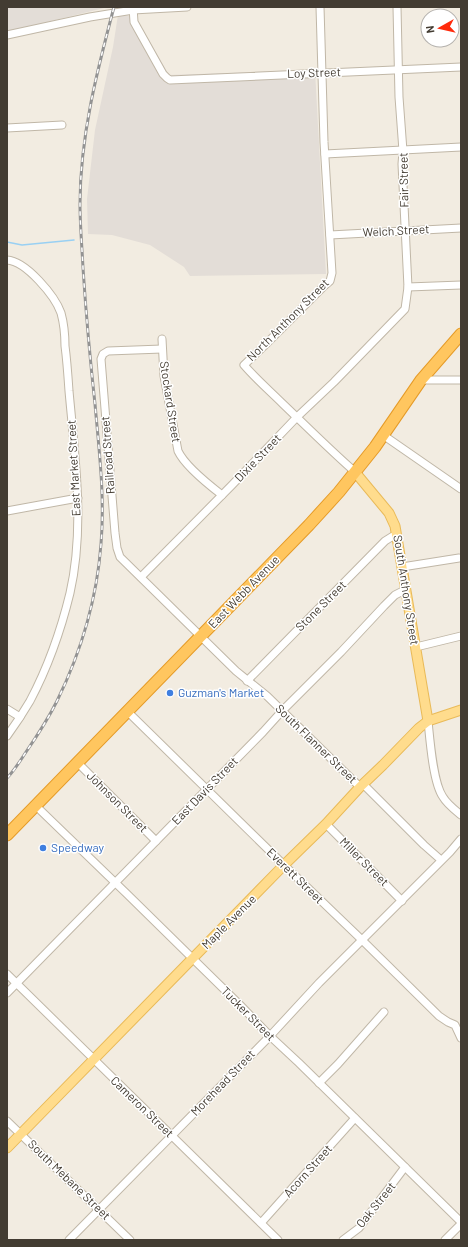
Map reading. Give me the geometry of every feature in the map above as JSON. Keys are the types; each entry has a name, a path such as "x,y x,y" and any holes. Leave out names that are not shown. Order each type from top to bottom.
{"highway":[{"name":"East Webb Avenue","path":"7,835 128,712 339,492 375,447 421,380 461,334"}],"main road":[{"name":"South Anthony Street","path":"355,472 389,513 395,526 428,721"},
{"name":"Maple Avenue","path":"7,1148 20,1133 94,1060 419,728 428,721 461,710"}],"street":[{"path":"7,35 133,9 188,7"},
{"name":"North Anthony Street","path":"320,7 332,273 330,281 244,365 251,374 355,472"},
{"name":"Fair Street","path":"375,340 405,309 408,287 402,164 403,151 399,97 397,7"},
{"name":"Loy Street","path":"133,9 134,22 163,74 167,78 173,80 461,67"},
{"path":"7,128 62,125"},
{"path":"326,154 461,147"},
{"name":"Welch Street","path":"330,235 461,228"},
{"name":"East Market Street","path":"7,256 11,261 29,271 39,281 54,299 61,314 65,341 78,498 77,536 73,572 67,603 52,654 30,702 7,736"},
{"path":"408,287 461,284"},
{"name":"Stockard Street","path":"162,339 166,390 179,454 182,459 206,482 222,495"},
{"name":"Dixie Street","path":"141,577 297,417 375,340"},
{"name":"Railroad Street","path":"119,554 114,525 101,361 102,357 108,351 162,349"},
{"path":"421,380 461,380"},
{"path":"383,435 461,490"},
{"path":"7,511 78,498"},
{"name":"Stone Street","path":"248,681 385,541 393,536 397,536"},
{"name":"South Flanner Street","path":"119,554 124,561 248,681 267,696 441,860"},
{"path":"402,568 459,558"},
{"name":"East Davis Street","path":"7,993 116,883 395,595 405,590"},
{"path":"416,647 461,636"},
{"path":"7,709 20,717"},
{"name":"Everett Street","path":"128,712 439,1016 448,1022 458,1025 461,1038"},
{"path":"428,721 430,746 440,791 445,800 461,815"},
{"name":"Johnson Street","path":"78,762 156,841"},
{"name":"Tucker Street","path":"36,806 270,1036 406,1167 461,1223"},
{"name":"Miller Street","path":"326,824 402,901"},
{"name":"Morehead Street","path":"69,1240 270,1036 319,983 450,852 461,839"},
{"name":"Cameron Street","path":"7,974 278,1240"},
{"path":"319,1083 384,1012"},
{"name":"Acorn Street","path":"261,1223 355,1118"},
{"name":"South Mebane Street","path":"7,1121 130,1240"},
{"name":"Oak Street","path":"343,1240 359,1228 406,1167"},
{"path":"445,1240 461,1223"}],"shaded area":[{"path":"7,7 108,7 7,32"},
{"path":"118,15 135,16 169,75 315,70 326,274 190,276 184,267 150,245 112,235 88,234 87,199 95,130 113,47"}],"waterway":[{"path":"7,242 22,245 74,240"}],"railway":[{"path":"7,778 17,766 54,708 66,682 80,644 92,604 99,564 102,526 101,474 85,302 80,204 86,129 96,80 114,7"}],"place":[{"name":"Guzman's Market","path":"170,693"},
{"name":"Speedway","path":"43,848"}]}
